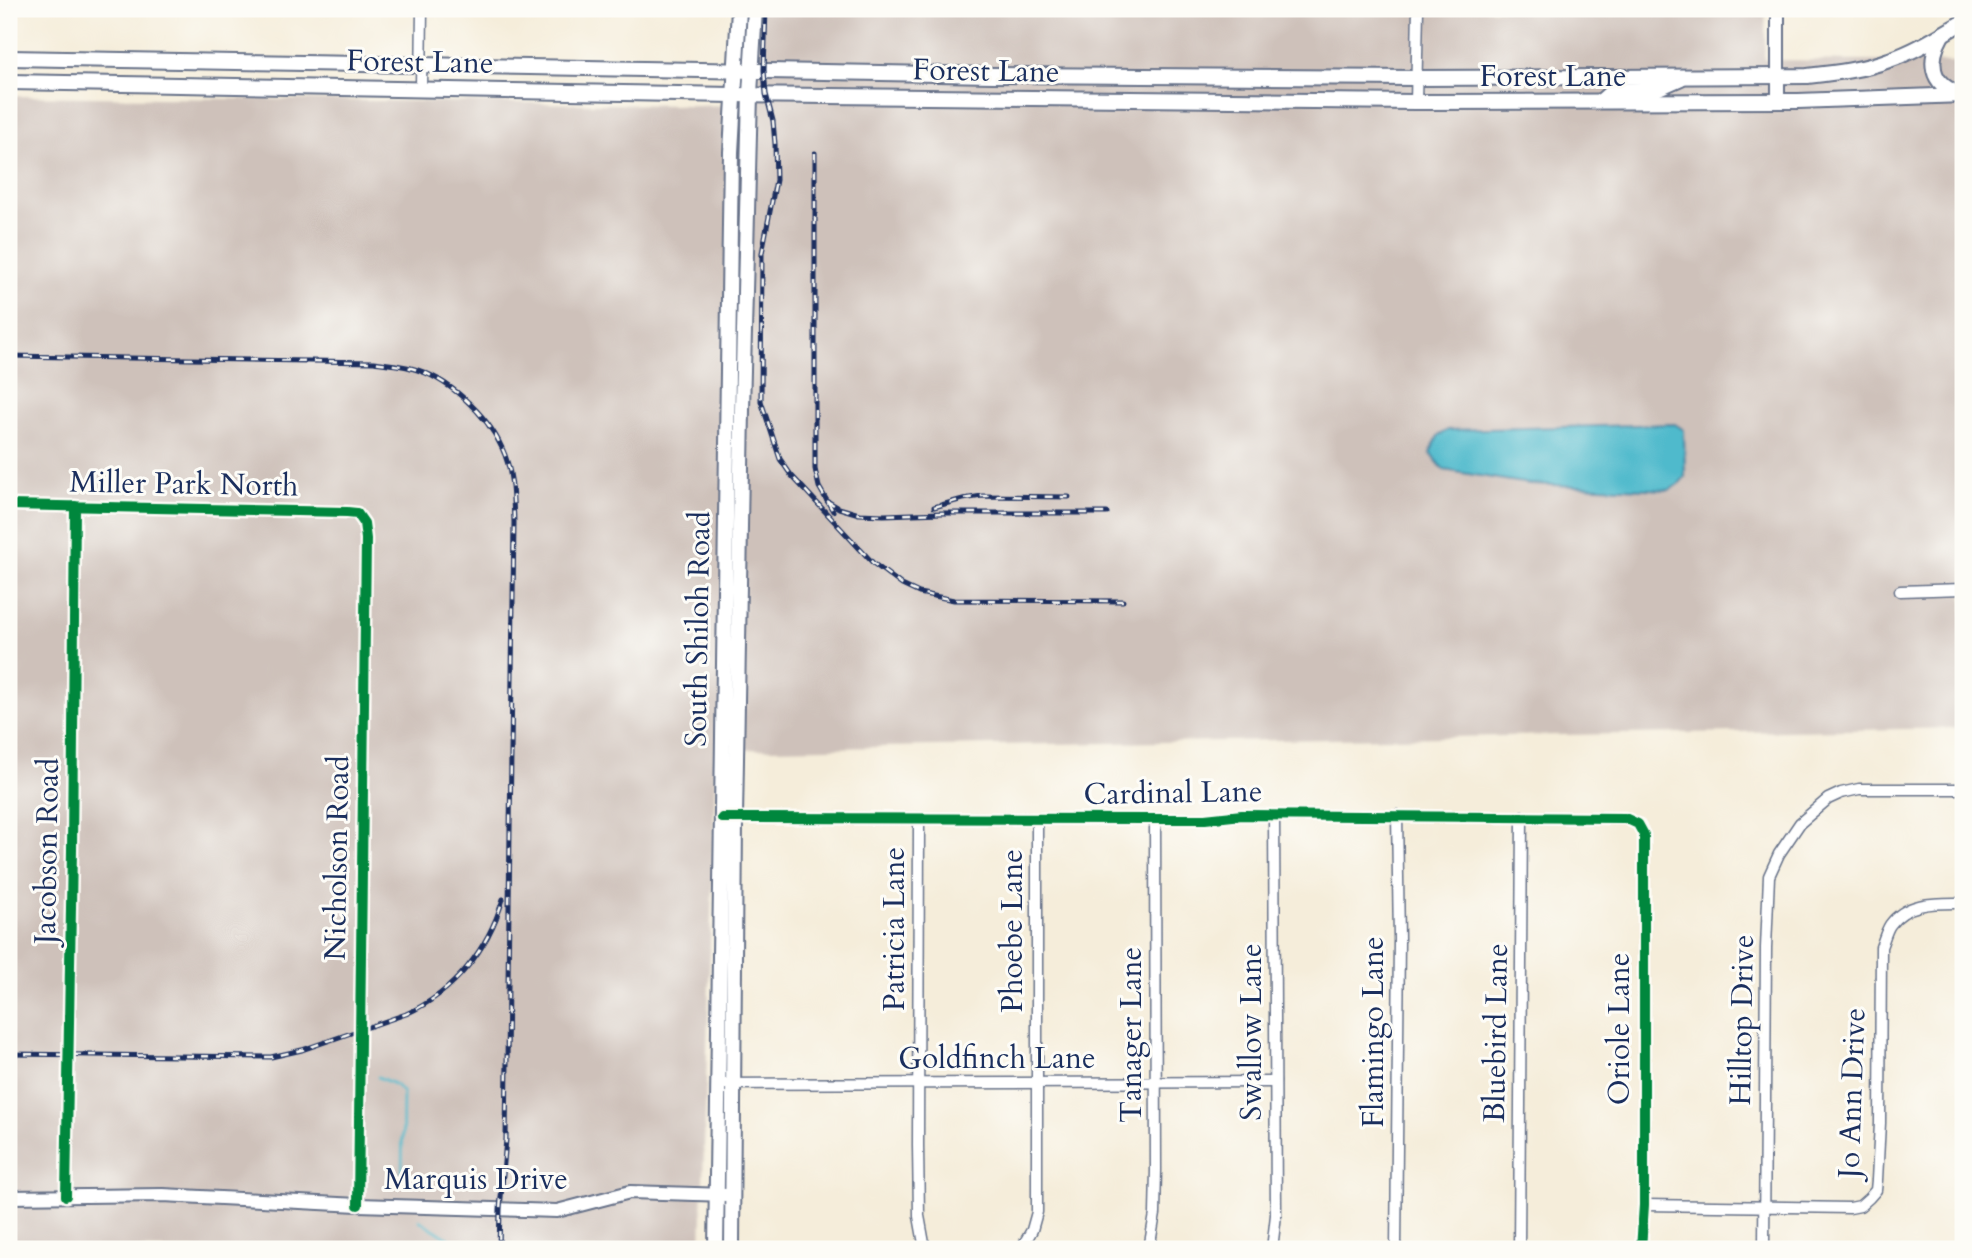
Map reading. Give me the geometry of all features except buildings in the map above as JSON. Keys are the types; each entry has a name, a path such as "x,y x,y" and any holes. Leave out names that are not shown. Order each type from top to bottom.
{"main road":[{"name":"South Shiloh Road","path":"732,1249 734,1083 728,818 730,165 739,9"},
{"name":"South Shiloh Road","path":"716,1249 718,1084 755,9"},
{"name":"Forest Lane","path":"9,58 993,75 1415,78 1807,76 1888,61 1963,22"},
{"path":"1942,34 1934,50 1934,71 1942,84 1963,95"},
{"path":"70,83 71,59"},
{"path":"297,63 297,86"},
{"path":"1601,102 1604,96 1611,92 1656,89 1686,76"},
{"name":"Forest Lane","path":"9,82 733,95 1416,102 1778,101 1963,95"}],"street":[{"path":"421,88 422,9"},
{"path":"1416,102 1418,9"},
{"path":"1778,9 1778,101"},
{"name":"Miller Park North","path":"9,505 357,513"},
{"name":"Jacobson Road","path":"66,1196 75,506"},
{"name":"Nicholson Road","path":"357,513 364,523 366,539 358,1205"},
{"path":"1900,591 1963,589"},
{"name":"Hilltop Drive","path":"1764,1249 1769,876 1779,854 1800,823 1828,799 1859,789 1963,789"},
{"name":"Cardinal Lane","path":"728,818 1205,819 1242,815 1626,818"},
{"name":"Swallow Lane","path":"1272,1249 1276,1215 1274,815"},
{"name":"Flamingo Lane","path":"1396,1249 1399,939 1397,815"},
{"name":"Bluebird Lane","path":"1519,1249 1522,816"},
{"name":"Oriole Lane","path":"1626,818 1638,824 1644,835 1644,1205 1641,1249"},
{"name":"Patricia Lane","path":"919,819 919,1216 925,1249"},
{"name":"Phoebe Lane","path":"1021,1249 1032,1230 1037,1212 1037,819"},
{"name":"Tanager Lane","path":"1149,1249 1154,1214 1156,819"},
{"name":"Jo Ann Drive","path":"1644,1205 1860,1206 1876,1190 1880,1123 1881,947 1889,925 1909,908 1932,902 1963,903"},
{"name":"Goldfinch Lane","path":"718,1084 1275,1082"},
{"name":"Marquis Drive","path":"9,1197 163,1195 557,1211 631,1192 733,1195"}],"shaded area":[{"path":"761,9 1766,9 1764,60 1963,62 1963,728 716,750 701,1249 9,1249 9,96 757,106"}],"water":[{"path":"1675,424 1684,430 1685,477 1669,490 1529,484 1444,470 1430,453 1438,436 1448,430"}],"waterway":[{"path":"378,1077 396,1085 403,1093 402,1183"},
{"path":"419,1220 451,1240 459,1249"}],"railway":[{"path":"766,9 764,70 766,94 773,121 776,180 762,253 761,401 780,459 791,475 873,563 902,585 919,593 954,600 1123,601"},
{"path":"815,153 815,469 819,487 833,511"},
{"path":"9,356 374,362 397,365 425,373 452,388 487,422 495,435 506,457 510,475 514,522 506,1139 499,1249"},
{"path":"934,507 982,496 1069,497"},
{"path":"827,501 859,514 1107,513"},
{"path":"9,1054 271,1057 302,1050 406,1014 440,994 479,952 503,899"}],"cycle path":[{"path":"9,505 347,512 357,513 364,523 366,539 358,1205"},
{"path":"66,1196 75,506"},
{"path":"722,818 1205,819 1242,815 1625,818 1638,824 1644,835 1644,1205 1641,1249"}]}
